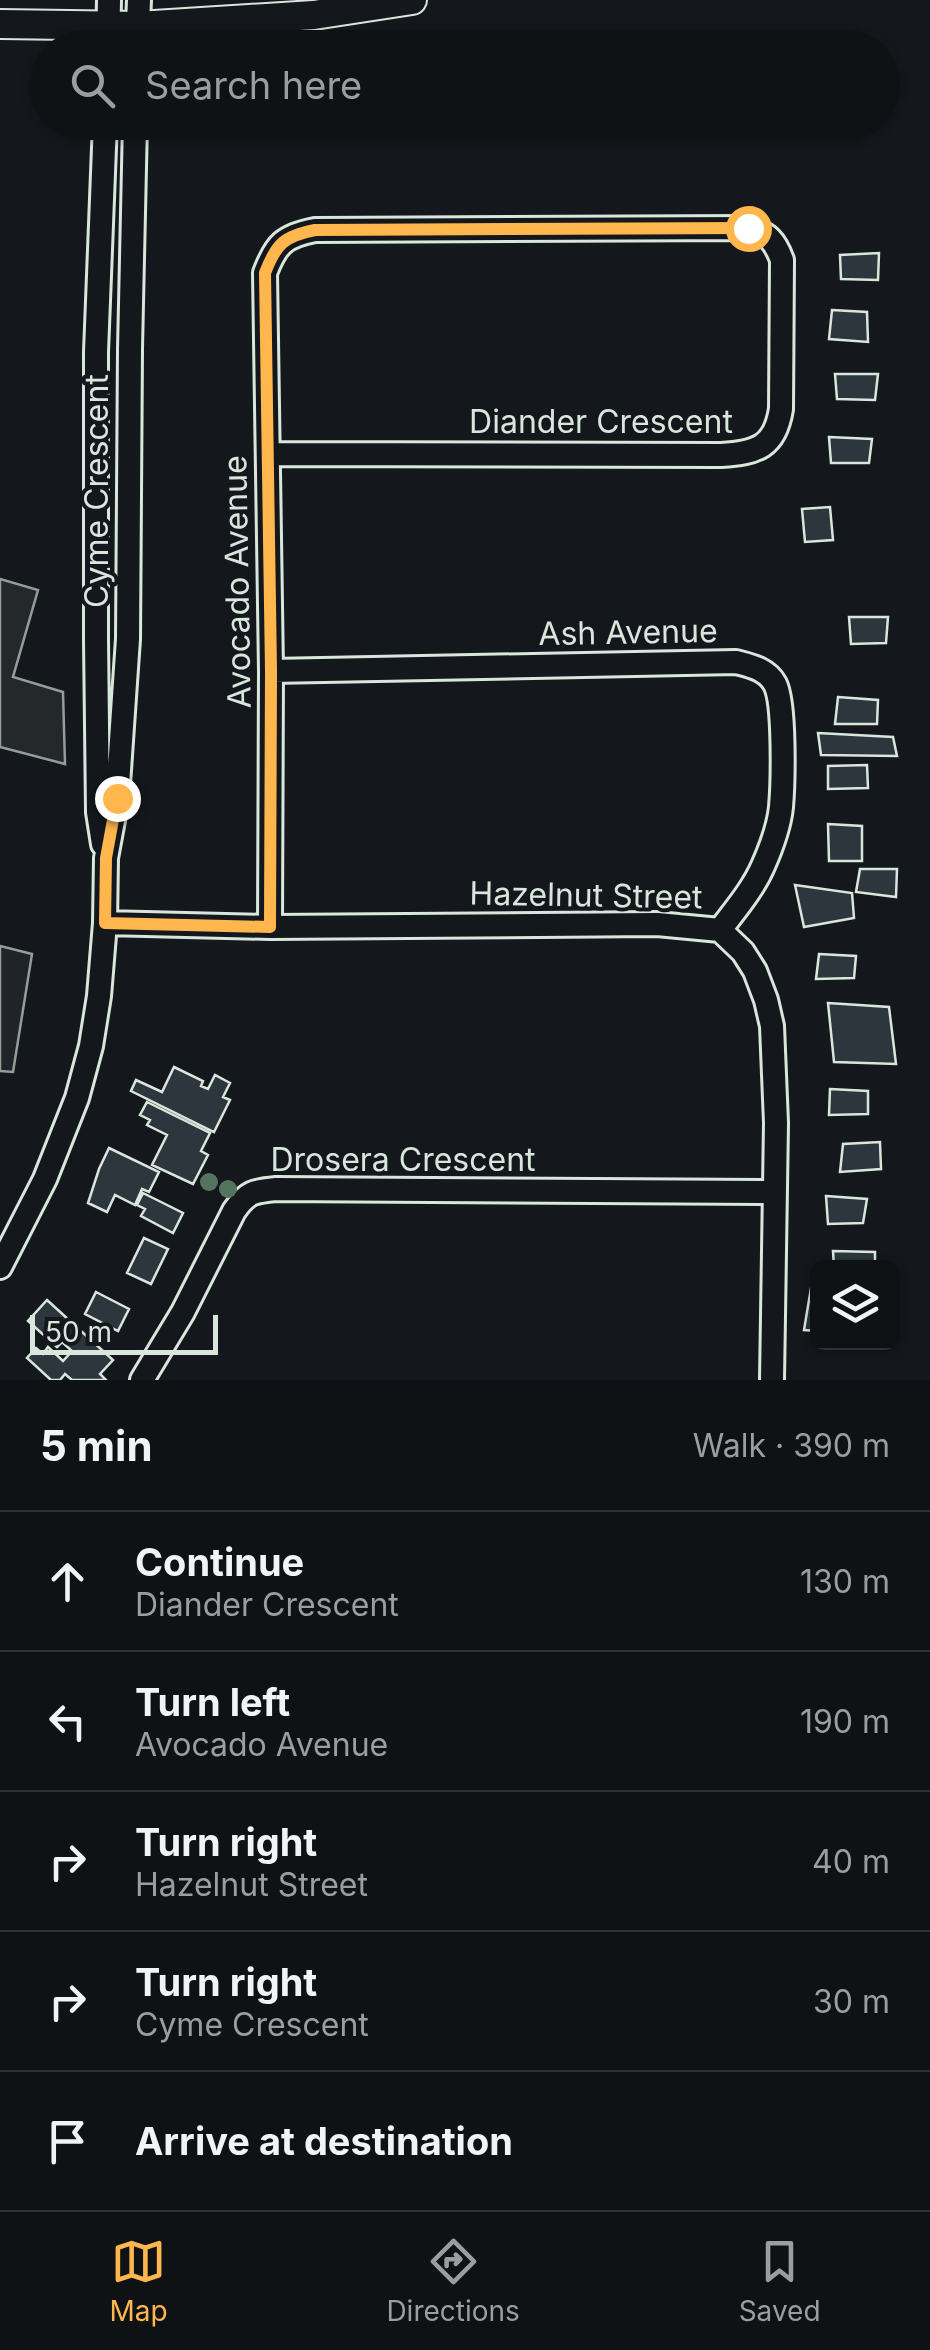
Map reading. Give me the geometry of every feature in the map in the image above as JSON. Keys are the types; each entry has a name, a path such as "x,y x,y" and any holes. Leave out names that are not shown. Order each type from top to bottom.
{"street":[{"path":"0,24 138,24 314,15 412,0"},
{"name":"Cyme Crescent","path":"104,140 96,352 96,640 98,812 106,858"},
{"name":"Cyme Crescent","path":"0,1267 45,1180 77,1098 99,996 106,858 117,798 128,639 136,140"},
{"name":"Diander Crescent","path":"269,454 746,453 772,438 781,408 782,260 772,239 762,232 748,228 315,230 282,242"},
{"name":"Avocado Avenue","path":"270,927 265,273 282,242"},
{"name":"Ash Avenue","path":"271,671 736,662 766,673 774,682 781,712 781,808 762,870 720,930"},
{"name":"Hazelnut Street","path":"105,923 270,927 657,924 720,930 743,952 755,971 772,1026 776,1123 772,1380"},
{"name":"Drosera Crescent","path":"142,1380 183,1312 234,1211 242,1198 256,1191 774,1192"}],"shaded area":[{"path":"0,579 38,590 13,677 63,692 65,764 0,747"},
{"path":"0,946 32,954 13,1072 0,1071"}],"building":[{"path":"879,253 878,280 841,279 840,255"},
{"path":"832,310 867,312 868,342 829,339"},
{"path":"835,374 878,374 875,400 837,399"},
{"path":"829,437 872,439 869,463 831,463"},
{"path":"830,507 833,540 805,542 802,509"},
{"path":"849,617 888,617 886,643 851,644"},
{"path":"838,697 878,700 877,724 835,724"},
{"path":"818,733 893,737 897,756 821,755"},
{"path":"867,765 868,788 828,789 828,766"},
{"path":"828,824 862,826 862,861 829,861"},
{"path":"860,869 897,869 896,897 856,892"},
{"path":"795,885 852,893 854,918 804,927"},
{"path":"819,954 856,956 854,978 816,979"},
{"path":"828,1003 889,1007 896,1064 834,1062"},
{"path":"174,1067 203,1081 201,1086 208,1089 215,1075 230,1083 223,1097 230,1100 214,1132 131,1091 136,1080 162,1092"},
{"path":"830,1089 868,1091 868,1114 829,1115"},
{"path":"147,1102 210,1133 201,1151 208,1155 193,1184 152,1165 167,1135 147,1125 150,1120 140,1115"},
{"path":"880,1142 881,1169 840,1172 843,1144"},
{"path":"109,1148 159,1172 149,1192 142,1189 135,1205 115,1195 107,1212 88,1203"},
{"path":"143,1193 183,1213 173,1233 141,1216 145,1209 137,1205"},
{"path":"826,1196 867,1199 863,1223 828,1224"},
{"path":"144,1238 168,1249 151,1284 127,1273"},
{"path":"833,1251 875,1252 875,1260 834,1260"},
{"path":"96,1292 129,1309 118,1331 85,1314"},
{"path":"810,1294 810,1330 804,1330"},
{"path":"47,1300 113,1360 100,1374 106,1380 72,1380 65,1374 60,1380 51,1380 27,1358 36,1348 43,1354 48,1347 63,1361 72,1351 62,1342 57,1347 28,1321"}],"route":[{"path":"117,798 106,858 105,923 270,927 265,273 282,242 315,230 748,228"}]}
